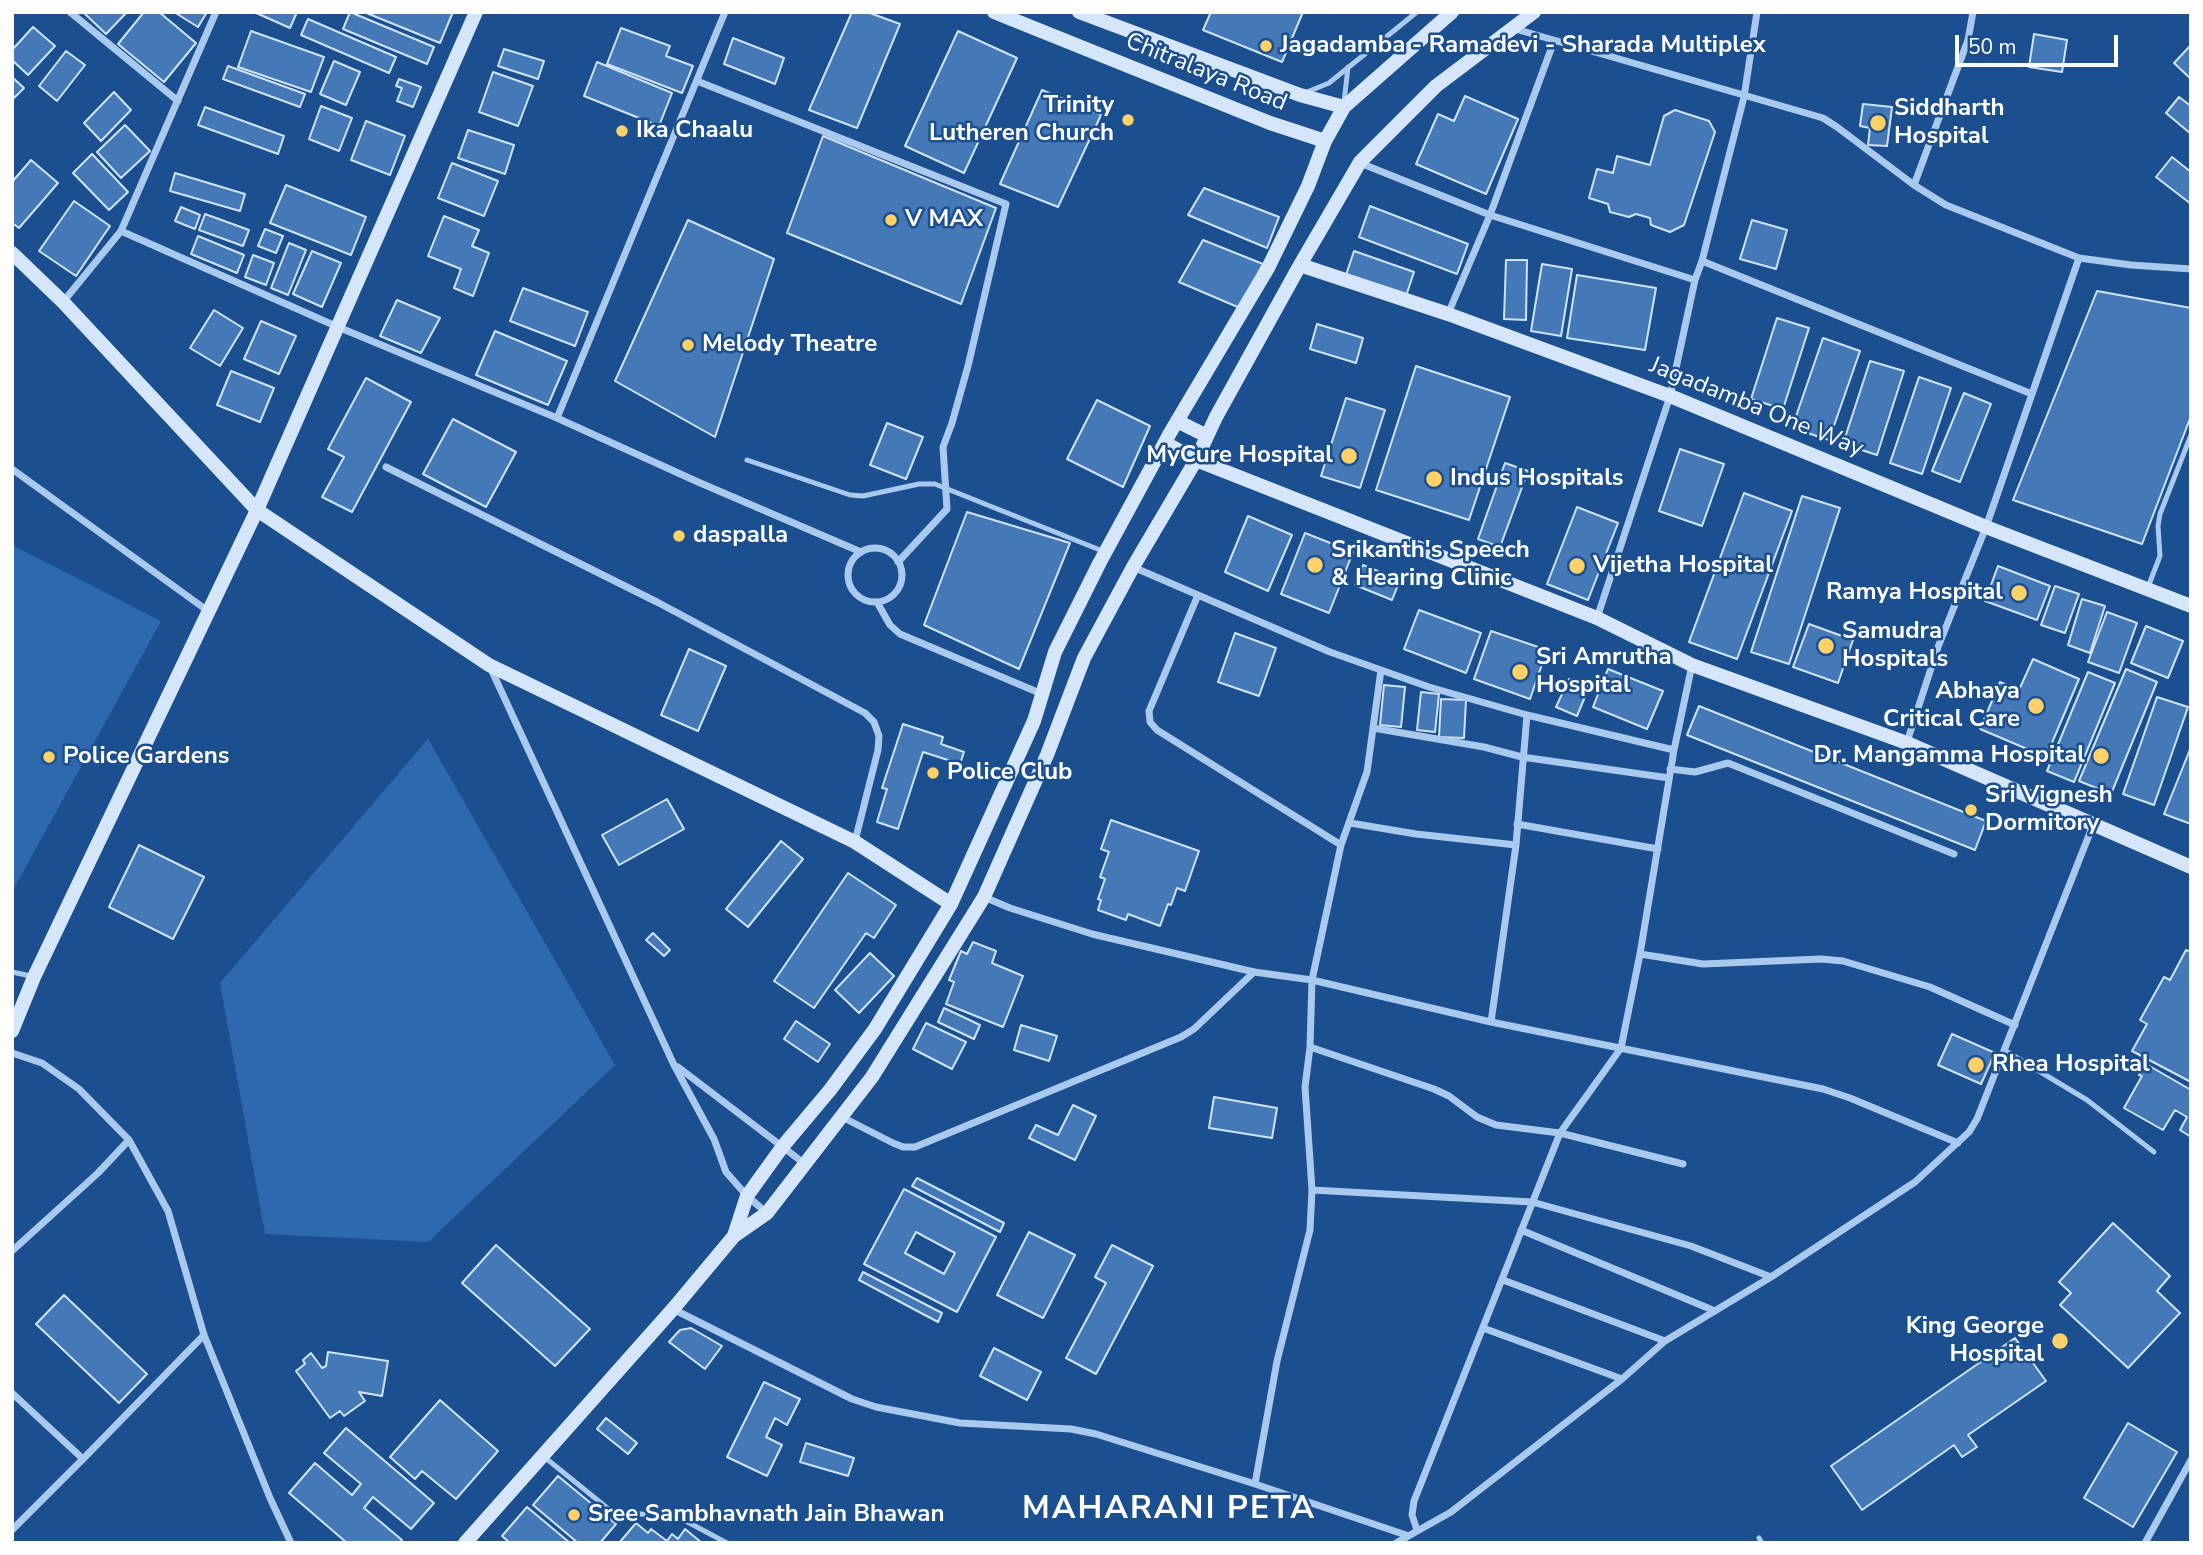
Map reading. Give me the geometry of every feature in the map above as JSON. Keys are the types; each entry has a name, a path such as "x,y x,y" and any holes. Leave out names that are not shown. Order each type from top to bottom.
{"main road":[{"path":"12,1031 34,977 257,510 476,12"},
{"name":"Chitralaya Road","path":"994,12 1269,123 1325,141"},
{"name":"Chitralaya Road","path":"1079,12 1300,95 1344,107"},
{"path":"734,1236 747,1196 875,1029 951,904 1034,721 1055,652 1164,443 1268,268 1308,186 1325,141 1344,107 1452,12"},
{"path":"465,1543 673,1309 734,1236 767,1213 872,1077 984,897 1047,755 1084,658 1133,567 1196,460 1300,265 1360,162 1436,86 1534,12"},
{"path":"12,253 63,302 257,510 489,665 855,842 951,904"},
{"name":"Jagadamba One Way","path":"1300,265 1448,314 1670,396 1986,527 2191,606"},
{"path":"1177,421 1207,436"},
{"path":"1164,443 1196,460 1597,618 1692,665 1907,743 2191,867"}],"street":[{"path":"70,12 178,101"},
{"path":"63,302 121,231 216,12"},
{"path":"557,418 725,12"},
{"path":"1597,618 1670,396 1695,280 1744,97 1758,12"},
{"path":"1914,185 1968,40 1973,12"},
{"path":"1512,28 1823,118 1914,185 1946,205 2079,258 2191,269"},
{"path":"1448,314 1490,215 1554,41"},
{"path":"697,81 1006,204 968,366 943,447 947,509 898,562"},
{"path":"1360,162 1490,215 1695,280"},
{"path":"121,231 861,552"},
{"path":"1907,743 1938,647 1986,527 2079,258"},
{"path":"1702,261 2032,394"},
{"path":"386,467 656,602 865,713 874,723 879,736 878,750 855,842"},
{"path":"12,469 208,611"},
{"path":"877,548 886,550 898,562 901,579 894,594 877,602 860,597 849,583 850,565 861,552 877,548"},
{"path":"1133,567 1331,652 1429,687 1527,715 1674,750"},
{"path":"1198,595 1149,711 1150,722 1157,730 1341,845"},
{"path":"877,602 890,625 900,634 1042,694"},
{"path":"489,665 674,1065 714,1139 726,1172 747,1196 767,1213"},
{"path":"1417,1530 1412,1515 1414,1501 1560,1133 1620,1048 1640,954 1670,769 1692,665"},
{"path":"1255,1484 1277,1361 1310,1230 1312,1190 1305,1087 1310,1047 1312,980 1341,845 1367,772 1381,670"},
{"path":"1491,1022 1516,845 1527,715"},
{"path":"1373,727 1484,747 1522,757 1669,778"},
{"path":"1670,769 1695,772 1728,763 1954,854"},
{"path":"1350,823 1416,834 1516,845"},
{"path":"1517,824 1658,849"},
{"path":"1396,1543 1406,1535 1451,1513 1622,1380 1665,1342 1771,1277 1915,1182 1958,1143 1977,1119 2093,824"},
{"path":"984,897 1092,934 1254,972 1312,980 1491,1022 1823,1089 1958,1143"},
{"path":"1640,954 1703,964 1821,959 1843,961 1930,987 2015,1025"},
{"path":"841,1117 893,1143 903,1147 915,1147 1181,1037 1194,1030 1254,972"},
{"path":"1310,1047 1434,1089 1449,1096 1477,1117 1496,1125 1560,1133 1683,1164"},
{"path":"12,1053 42,1063 79,1089 130,1140 167,1211 204,1335 291,1543"},
{"path":"674,1065 805,1164"},
{"path":"12,1251 98,1173 130,1140"},
{"path":"1312,1190 1532,1202 1690,1246 1771,1277"},
{"path":"1521,1230 1715,1311"},
{"path":"1503,1280 1665,1342"},
{"path":"673,1309 852,1399 876,1407 960,1423 1071,1429 1096,1434 1406,1535"},
{"path":"1483,1328 1622,1380"},
{"path":"12,1530 204,1335"},
{"path":"12,1393 83,1459"},
{"path":"2145,1543 2191,1461"}],"lane":[{"path":"1300,95 1329,83 1417,12"},
{"path":"1344,107 1348,67"},
{"path":"2147,589 2160,556 2160,514 2191,435"},
{"path":"747,460 849,495 863,496 919,484 935,484 1105,552"},
{"path":"12,972 34,977"},
{"path":"2004,1050 2087,1100 2154,1152"},
{"path":"543,1456 611,1511 680,1518 727,1543"}],"shaded area":[{"name":"Police Gardens","path":"12,545 161,621 12,892"},
{"path":"428,739 615,1065 428,1242 265,1234 220,983"}],"building":[{"path":"83,12 127,12 106,34"},
{"path":"144,12 159,12 196,43 164,82 118,44"},
{"path":"174,12 207,12 198,27"},
{"path":"254,12 297,12 290,28"},
{"path":"350,12 434,47 427,64 343,29"},
{"path":"364,12 453,12 440,43"},
{"path":"852,12 867,12 900,24 857,128 809,110"},
{"name":"Jagadamba - Ramadevi - Sharada Multiplex","path":"1211,12 1303,12 1282,62 1203,30"},
{"path":"308,19 396,57 389,73 301,35"},
{"path":"33,27 55,46 28,75 12,60 12,50"},
{"path":"621,28 670,46 666,56 693,66 682,93 607,64"},
{"path":"251,31 324,57 311,92 238,67"},
{"path":"958,31 1017,58 964,173 905,146"},
{"path":"2034,34 2067,40 2062,72 2029,67"},
{"path":"733,38 784,58 775,84 724,64"},
{"path":"2191,47 2191,79 2174,63"},
{"path":"504,49 544,61 538,79 498,66"},
{"path":"66,51 85,65 57,101 39,86"},
{"path":"334,61 360,72 346,105 320,94"},
{"path":"597,62 672,93 659,126 584,96"},
{"path":"228,66 305,94 300,107 223,79"},
{"path":"493,72 533,86 518,126 479,112"},
{"path":"12,77 24,88 12,100"},
{"path":"399,79 421,87 413,107 397,101 402,88 396,86"},
{"path":"1042,90 1101,115 1058,207 1000,184"},
{"path":"114,92 131,110 101,141 84,123"},
{"path":"1465,96 1518,119 1486,194 1416,164 1438,114 1454,121"},
{"path":"2179,97 2191,106 2191,134 2166,113"},
{"path":"1863,104 1892,107 1887,146 1868,145 1870,128 1860,126"},
{"path":"321,106 352,118 339,151 309,139"},
{"path":"205,107 284,136 278,154 198,125"},
{"path":"1675,110 1709,121 1715,132 1684,225 1670,232 1651,225 1650,218 1636,214 1629,217 1610,212 1608,204 1589,198 1597,169 1613,173 1617,156 1650,165 1664,116"},
{"path":"366,121 405,136 390,175 351,160"},
{"path":"125,125 150,151 121,178 97,152"},
{"path":"468,130 514,145 505,174 458,158"},
{"name":"V MAX","path":"823,136 996,208 961,304 787,233"},
{"path":"92,154 128,192 109,210 73,173"},
{"path":"2172,157 2191,172 2191,204 2156,177"},
{"path":"31,160 58,183 19,228 12,223 12,182"},
{"path":"452,163 498,181 484,216 438,198"},
{"path":"175,173 245,194 240,211 170,191"},
{"path":"286,185 366,217 351,255 270,223"},
{"path":"1204,188 1279,217 1267,248 1188,215"},
{"path":"74,201 110,226 76,276 39,251"},
{"path":"1370,206 1468,244 1457,274 1359,237"},
{"path":"181,207 200,215 195,229 175,221"},
{"path":"205,214 249,230 243,246 199,230"},
{"path":"444,216 479,230 472,246 489,253 473,296 454,288 461,269 428,256"},
{"name":"Melody Theatre","path":"688,220 774,259 715,437 615,381"},
{"path":"1752,220 1787,230 1776,269 1740,259"},
{"path":"265,229 283,236 276,253 258,246"},
{"path":"198,236 244,255 237,273 191,254"},
{"path":"1203,240 1263,264 1240,308 1179,282"},
{"path":"289,243 306,250 288,295 271,288"},
{"path":"312,251 341,263 322,307 293,294"},
{"path":"1354,251 1414,272 1406,296 1346,275"},
{"path":"253,255 274,263 266,285 245,277"},
{"path":"1506,260 1527,260 1526,320 1504,319"},
{"path":"1542,264 1572,269 1561,336 1531,331"},
{"path":"1577,275 1656,288 1645,350 1567,338"},
{"path":"523,288 588,312 575,346 510,321"},
{"path":"2097,291 2191,308 2191,416 2142,544 2013,500"},
{"path":"397,300 440,318 421,353 380,336"},
{"path":"214,310 243,328 220,366 190,348"},
{"path":"1777,318 1809,328 1783,409 1751,399"},
{"path":"261,321 296,336 279,374 244,359"},
{"path":"1317,324 1363,338 1356,363 1310,349"},
{"path":"495,331 567,361 548,405 476,375"},
{"path":"1823,338 1860,351 1829,440 1792,428"},
{"path":"1870,361 1904,371 1877,455 1843,444"},
{"path":"1416,366 1510,397 1469,520 1376,490"},
{"path":"231,371 274,388 260,422 217,405"},
{"path":"1919,377 1951,388 1922,474 1890,463"},
{"path":"366,378 411,402 352,512 322,497 344,457 328,449"},
{"path":"1964,393 1991,404 1960,482 1932,471"},
{"path":"1346,398 1385,410 1360,488 1321,476"},
{"path":"1097,400 1150,426 1123,487 1067,459"},
{"path":"453,419 516,452 486,507 423,474"},
{"path":"887,423 923,437 906,479 870,465"},
{"path":"1680,449 1724,464 1702,526 1659,511"},
{"path":"1505,463 1528,471 1500,547 1478,539"},
{"path":"1744,493 1792,511 1737,659 1689,642"},
{"path":"1802,496 1840,508 1789,664 1751,652"},
{"path":"1577,507 1618,523 1588,600 1547,584"},
{"path":"967,512 1070,543 1019,669 924,625"},
{"path":"1248,516 1292,535 1268,591 1225,572"},
{"path":"1305,533 1353,552 1329,613 1281,594"},
{"path":"1363,565 1400,580 1392,600 1355,585"},
{"path":"1998,566 2050,586 2037,620 1985,601"},
{"path":"2055,586 2079,594 2065,633 2041,625"},
{"path":"2082,599 2105,606 2090,653 2068,645"},
{"path":"1419,610 1481,633 1466,673 1404,649"},
{"path":"2107,612 2137,623 2119,673 2088,662"},
{"path":"1809,624 1853,640 1838,683 1793,667"},
{"path":"2146,626 2183,641 2168,678 2131,663"},
{"path":"1491,631 1547,650 1530,699 1474,679"},
{"path":"1235,633 1276,648 1259,696 1218,682"},
{"path":"689,649 726,666 698,731 661,715"},
{"path":"2033,659 2079,679 2046,757 1980,729 2000,682 2019,690"},
{"path":"1608,669 1663,691 1647,729 1593,707"},
{"path":"2126,669 2157,682 2111,794 2079,781"},
{"path":"2088,672 2115,683 2074,782 2047,771"},
{"path":"1569,679 1589,687 1577,716 1556,707"},
{"path":"1384,685 1405,687 1401,727 1380,725"},
{"path":"1421,692 1439,694 1435,732 1417,730"},
{"path":"2157,697 2188,707 2154,805 2123,794"},
{"path":"1441,699 1466,700 1464,738 1439,737"},
{"path":"1699,706 1986,821 1975,850 1687,735"},
{"path":"903,724 943,737 941,744 964,752 960,764 923,752 898,829 877,822 887,789 882,788"},
{"path":"2191,747 2191,824 2164,814"},
{"path":"667,799 684,829 619,865 602,835"},
{"path":"1111,820 1199,851 1185,891 1177,888 1160,926 1128,914 1126,920 1098,910 1101,900 1098,899 1105,879 1100,877 1109,852 1101,849"},
{"path":"781,841 803,859 748,927 726,909"},
{"path":"139,845 204,877 173,939 109,907"},
{"path":"848,873 896,905 874,938 866,933 814,1008 774,981"},
{"path":"653,933 670,950 664,956 646,940"},
{"path":"973,942 996,951 992,963 1023,976 1003,1027 946,1004 954,982 949,980 961,951 967,954"},
{"path":"2186,950 2191,952 2191,1082 2132,1051 2147,1024 2140,1020 2164,977 2170,980"},
{"path":"870,953 894,976 859,1013 835,990"},
{"path":"944,1008 980,1025 974,1039 938,1022"},
{"path":"796,1021 830,1044 818,1062 784,1039"},
{"path":"926,1023 966,1042 952,1069 913,1049"},
{"path":"1021,1025 1057,1036 1049,1061 1014,1050"},
{"path":"1952,1034 1995,1053 1981,1084 1938,1065"},
{"path":"2146,1064 2191,1090 2191,1137 2180,1130 2187,1117 2175,1110 2163,1130 2124,1108"},
{"path":"1214,1097 1277,1108 1272,1138 1209,1128"},
{"path":"1073,1105 1096,1116 1075,1160 1029,1138 1036,1125 1058,1135"},
{"path":"917,1178 1004,1223 1000,1232 912,1186"},
{"path":"904,1189 996,1237 957,1312 864,1264","holes":["916,1232 955,1253 944,1274 905,1253"]},
{"path":"2113,1223 2170,1276 2157,1291 2180,1313 2128,1368 2060,1305 2071,1293 2059,1282"},
{"path":"1029,1232 1075,1255 1043,1318 997,1295"},
{"path":"496,1245 590,1329 555,1366 462,1283"},
{"path":"1112,1245 1153,1266 1096,1374 1066,1358 1106,1283 1095,1277"},
{"path":"863,1272 942,1313 938,1322 859,1280"},
{"path":"64,1295 147,1374 119,1403 36,1324"},
{"path":"691,1328 722,1346 705,1369 669,1342 680,1330"},
{"path":"2015,1338 2046,1381 1968,1435 1977,1447 1962,1457 1954,1445 1862,1510 1831,1466"},
{"path":"994,1348 1041,1372 1027,1400 980,1376"},
{"path":"328,1352 388,1361 382,1396 359,1392 365,1401 344,1416 340,1411 330,1418 296,1371 305,1364 303,1360 311,1353 322,1368 326,1366"},
{"path":"764,1382 800,1399 787,1425 775,1418 766,1437 782,1445 767,1476 727,1457"},
{"path":"440,1400 498,1451 456,1499 422,1471 415,1479 390,1457"},
{"path":"606,1418 637,1443 628,1454 597,1429"},
{"path":"2128,1423 2177,1452 2133,1527 2084,1498"},
{"path":"346,1428 434,1503 411,1529 373,1497 364,1508 402,1540 400,1543 347,1543 289,1493 315,1463 352,1495 361,1484 324,1453"},
{"path":"806,1443 854,1458 848,1476 800,1462"},
{"name":"Sree Sambhavnath Jain Bhawan","path":"558,1476 616,1524 600,1543 578,1543 533,1505"},
{"path":"527,1507 570,1543 510,1543 502,1536"},
{"path":"636,1523 648,1533 651,1529 667,1541 672,1534 678,1539 685,1529 702,1543 619,1543"}],"place":[{"name":"Jagadamba - Ramadevi - Sharada Multiplex","path":"1266,46"},
{"name":"Trinity Lutheren Church","path":"1128,120"},
{"name":"Siddharth Hospital","path":"1878,123"},
{"name":"Ika Chaalu","path":"622,131"},
{"name":"V MAX","path":"891,220"},
{"name":"Melody Theatre","path":"688,345"},
{"name":"MyCure Hospital","path":"1349,456"},
{"name":"Indus Hospitals","path":"1434,479"},
{"name":"daspalla","path":"679,536"},
{"name":"Srikanth's Speech & Hearing Clinic","path":"1315,565"},
{"name":"Vijetha Hospital","path":"1577,566"},
{"name":"Ramya Hospital","path":"2019,593"},
{"name":"Samudra Hospitals","path":"1826,646"},
{"name":"Sri Amrutha Hospital","path":"1520,672"},
{"name":"Abhaya Critical Care","path":"2036,706"},
{"name":"Dr. Mangamma Hospital","path":"2101,756"},
{"name":"Police Gardens","path":"49,757"},
{"name":"Police Club","path":"933,773"},
{"name":"Sri Vignesh Dormitory","path":"1971,810"},
{"name":"Rhea Hospital","path":"1976,1065"},
{"name":"King George Hospital","path":"2060,1341"},
{"name":"Sree Sambhavnath Jain Bhawan","path":"574,1515"}],"district":[{"name":"MAHARANI PETA","path":"1169,1510"}]}
